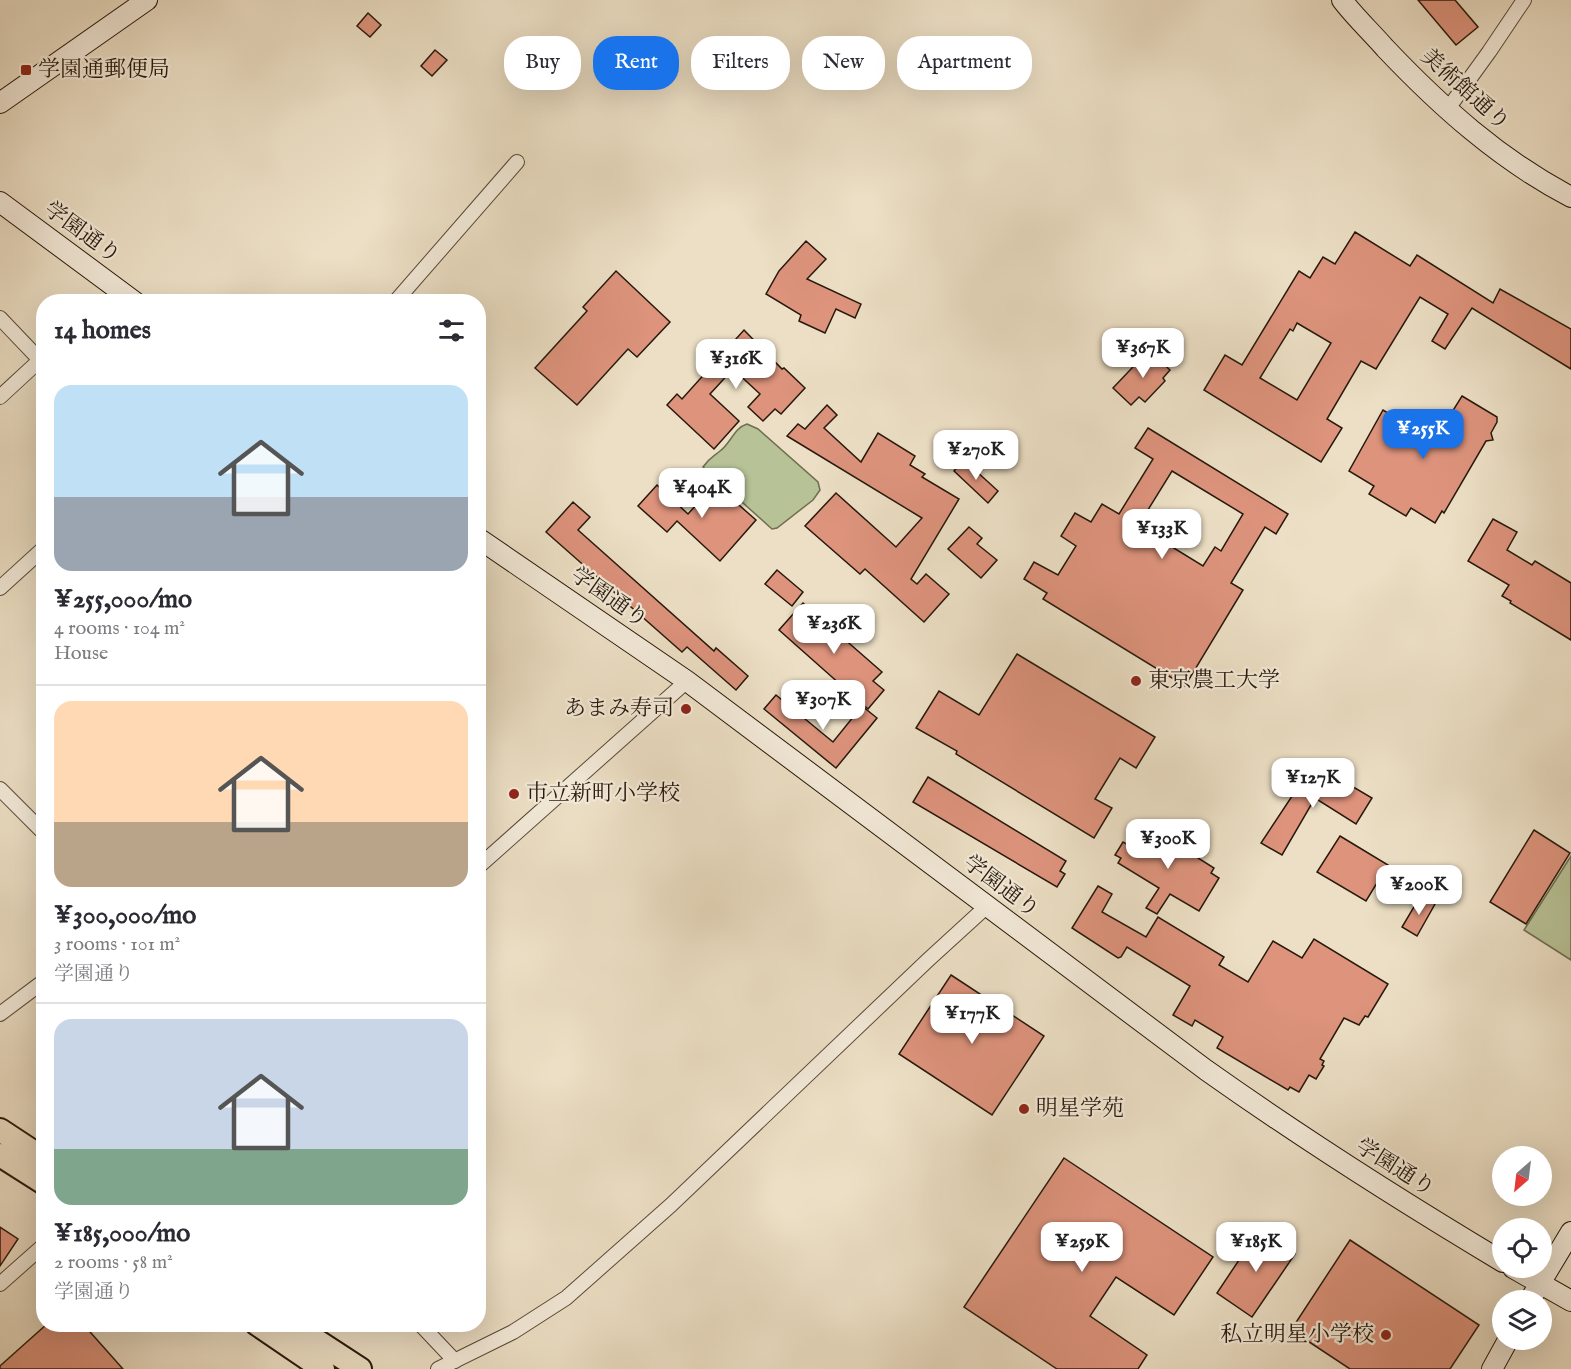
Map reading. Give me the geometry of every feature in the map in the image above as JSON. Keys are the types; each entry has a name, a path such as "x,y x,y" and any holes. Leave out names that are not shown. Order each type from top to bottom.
{"main road":[{"path":"0,1130 36,1154"},
{"path":"0,1155 36,1178"},
{"path":"269,1332 323,1369"},
{"path":"303,1332 360,1369"}],"street":[{"path":"0,103 147,0"},
{"name":"美術館通り","path":"1342,0 1447,110 1519,166 1571,197"},
{"path":"1447,110 1524,0"},
{"path":"402,294 517,162"},
{"name":"学園通り","path":"0,202 124,294"},
{"path":"0,318 36,356"},
{"path":"0,397 36,364"},
{"name":"学園通り","path":"486,543 687,681 986,907 1280,1123 1492,1255"},
{"path":"0,588 36,555"},
{"path":"486,860 687,681"},
{"path":"0,789 36,825"},
{"path":"438,1369 513,1332 566,1298 671,1205 986,907"},
{"path":"0,1014 36,987"},
{"path":"1536,1290 1571,1232"},
{"path":"0,1284 36,1252"},
{"path":"1522,1278 1533,1290"},
{"path":"1552,1296 1571,1300"},
{"path":"428,1332 455,1361"},
{"path":"1492,1369 1502,1350"}],"green space":[{"path":"747,424 758,429 818,482 820,490 813,500 777,528 772,529 703,467 724,448 739,429"},
{"path":"1571,856 1571,960 1524,930"}],"building":[{"path":"1418,0 1455,0 1478,27 1456,45"},
{"path":"368,13 381,25 370,37 357,26"},
{"path":"435,50 447,60 432,76 421,66"},
{"path":"1355,232 1410,266 1417,255 1493,303 1500,289 1571,329 1571,369 1472,308 1445,349 1432,341 1448,314 1420,297 1376,369 1361,361 1327,419 1342,428 1321,462 1204,390 1225,355 1242,365 1299,271 1310,278 1323,257 1335,264","holes":["1297,323 1331,343 1297,400 1260,378 1290,329 1293,331"]},
{"path":"806,241 826,259 807,279 861,304 855,318 836,309 825,333 799,321 801,315 766,294 779,271"},
{"path":"616,271 670,322 637,357 628,349 577,405 535,368 587,311 583,307"},
{"path":"744,330 782,369 784,368 805,388 781,414 775,409 763,421 748,407 760,394 733,369 710,394 739,421 714,449 667,405 677,394 682,399"},
{"path":"1149,350 1170,370 1163,378 1165,381 1145,402 1139,397 1131,405 1113,388"},
{"path":"1462,396 1497,417 1497,422 1491,433 1493,440 1486,441 1444,513 1442,511 1435,523 1411,508 1406,516 1369,494 1374,486 1349,471 1383,410 1434,441"},
{"path":"827,405 837,415 824,428 861,462 878,433 915,456 910,465 925,474 922,477 959,499 911,579 917,584 926,574 949,594 924,622 865,569 860,574 805,526 836,493 896,547 922,518 787,436 798,424 805,429"},
{"path":"1148,428 1288,514 1276,534 1265,527 1231,583 1243,590 1185,686 1043,599 1047,593 1024,579 1034,562 1058,575 1076,546 1061,536 1075,513 1091,522 1102,504 1119,514 1153,459 1135,448","holes":["1172,471 1243,514 1221,551 1215,547 1203,566 1138,526"]},
{"path":"964,460 998,491 988,503 954,471"},
{"path":"715,484 756,520 720,561 677,521 667,532 638,506 657,485 688,514"},
{"path":"573,502 590,517 578,530 714,651 716,648 748,676 736,690 687,647 682,652 546,532"},
{"path":"1493,519 1517,532 1507,550 1532,565 1535,561 1571,583 1571,640 1510,603 1511,601 1502,596 1509,585 1468,561"},
{"path":"969,527 982,538 977,544 997,560 981,578 948,549"},
{"path":"777,570 803,592 792,606 765,584"},
{"path":"803,603 882,672 873,681 884,690 868,709 779,630"},
{"path":"1017,654 1155,737 1136,768 1120,758 1095,799 1112,808 1094,838 956,754 957,751 916,728 939,691 979,715"},
{"path":"776,695 833,742 862,706 877,718 836,768 764,709"},
{"path":"1308,772 1345,794 1350,785 1372,798 1356,824 1315,798 1282,855 1261,843"},
{"path":"928,777 1066,861 1060,871 1065,874 1057,887 913,802"},
{"path":"1139,827 1186,855 1192,845 1203,851 1198,858 1214,868 1211,873 1219,878 1199,911 1170,894 1157,914 1146,908 1159,888 1118,863 1121,858 1115,855 1123,842 1128,845"},
{"path":"1534,830 1570,853 1526,924 1490,902"},
{"path":"1340,836 1388,865 1366,901 1317,872"},
{"path":"1098,886 1112,894 1102,912 1146,937 1158,917 1224,957 1219,965 1248,982 1273,941 1302,958 1314,939 1388,984 1368,1017 1365,1016 1359,1025 1344,1018 1320,1059 1324,1061 1322,1065 1324,1066 1316,1079 1309,1075 1299,1092 1290,1087 1288,1090 1217,1048 1223,1037 1195,1020 1192,1026 1173,1015 1190,986 1127,947 1118,958 1072,928"},
{"path":"1421,895 1435,904 1417,936 1402,927"},
{"path":"951,975 1044,1036 992,1115 899,1054"},
{"path":"1064,1158 1213,1257 1174,1315 1116,1277 1090,1316 1147,1355 1138,1369 1057,1369 964,1307"},
{"path":"0,1227 18,1239 0,1266"},
{"path":"1259,1230 1295,1254 1252,1317 1217,1293"},
{"path":"1350,1240 1479,1325 1450,1369 1350,1369 1291,1330"},
{"path":"38,1332 90,1332 123,1369 0,1369 0,1366"}],"place":[{"name":"学園通郵便局","path":"26,70"},
{"name":"東京農工大学","path":"1136,681"},
{"name":"あまみ寿司","path":"686,709"},
{"name":"市立新町小学校","path":"514,794"},
{"name":"明星学苑","path":"1024,1109"},
{"name":"私立明星小学校","path":"1386,1335"}]}
